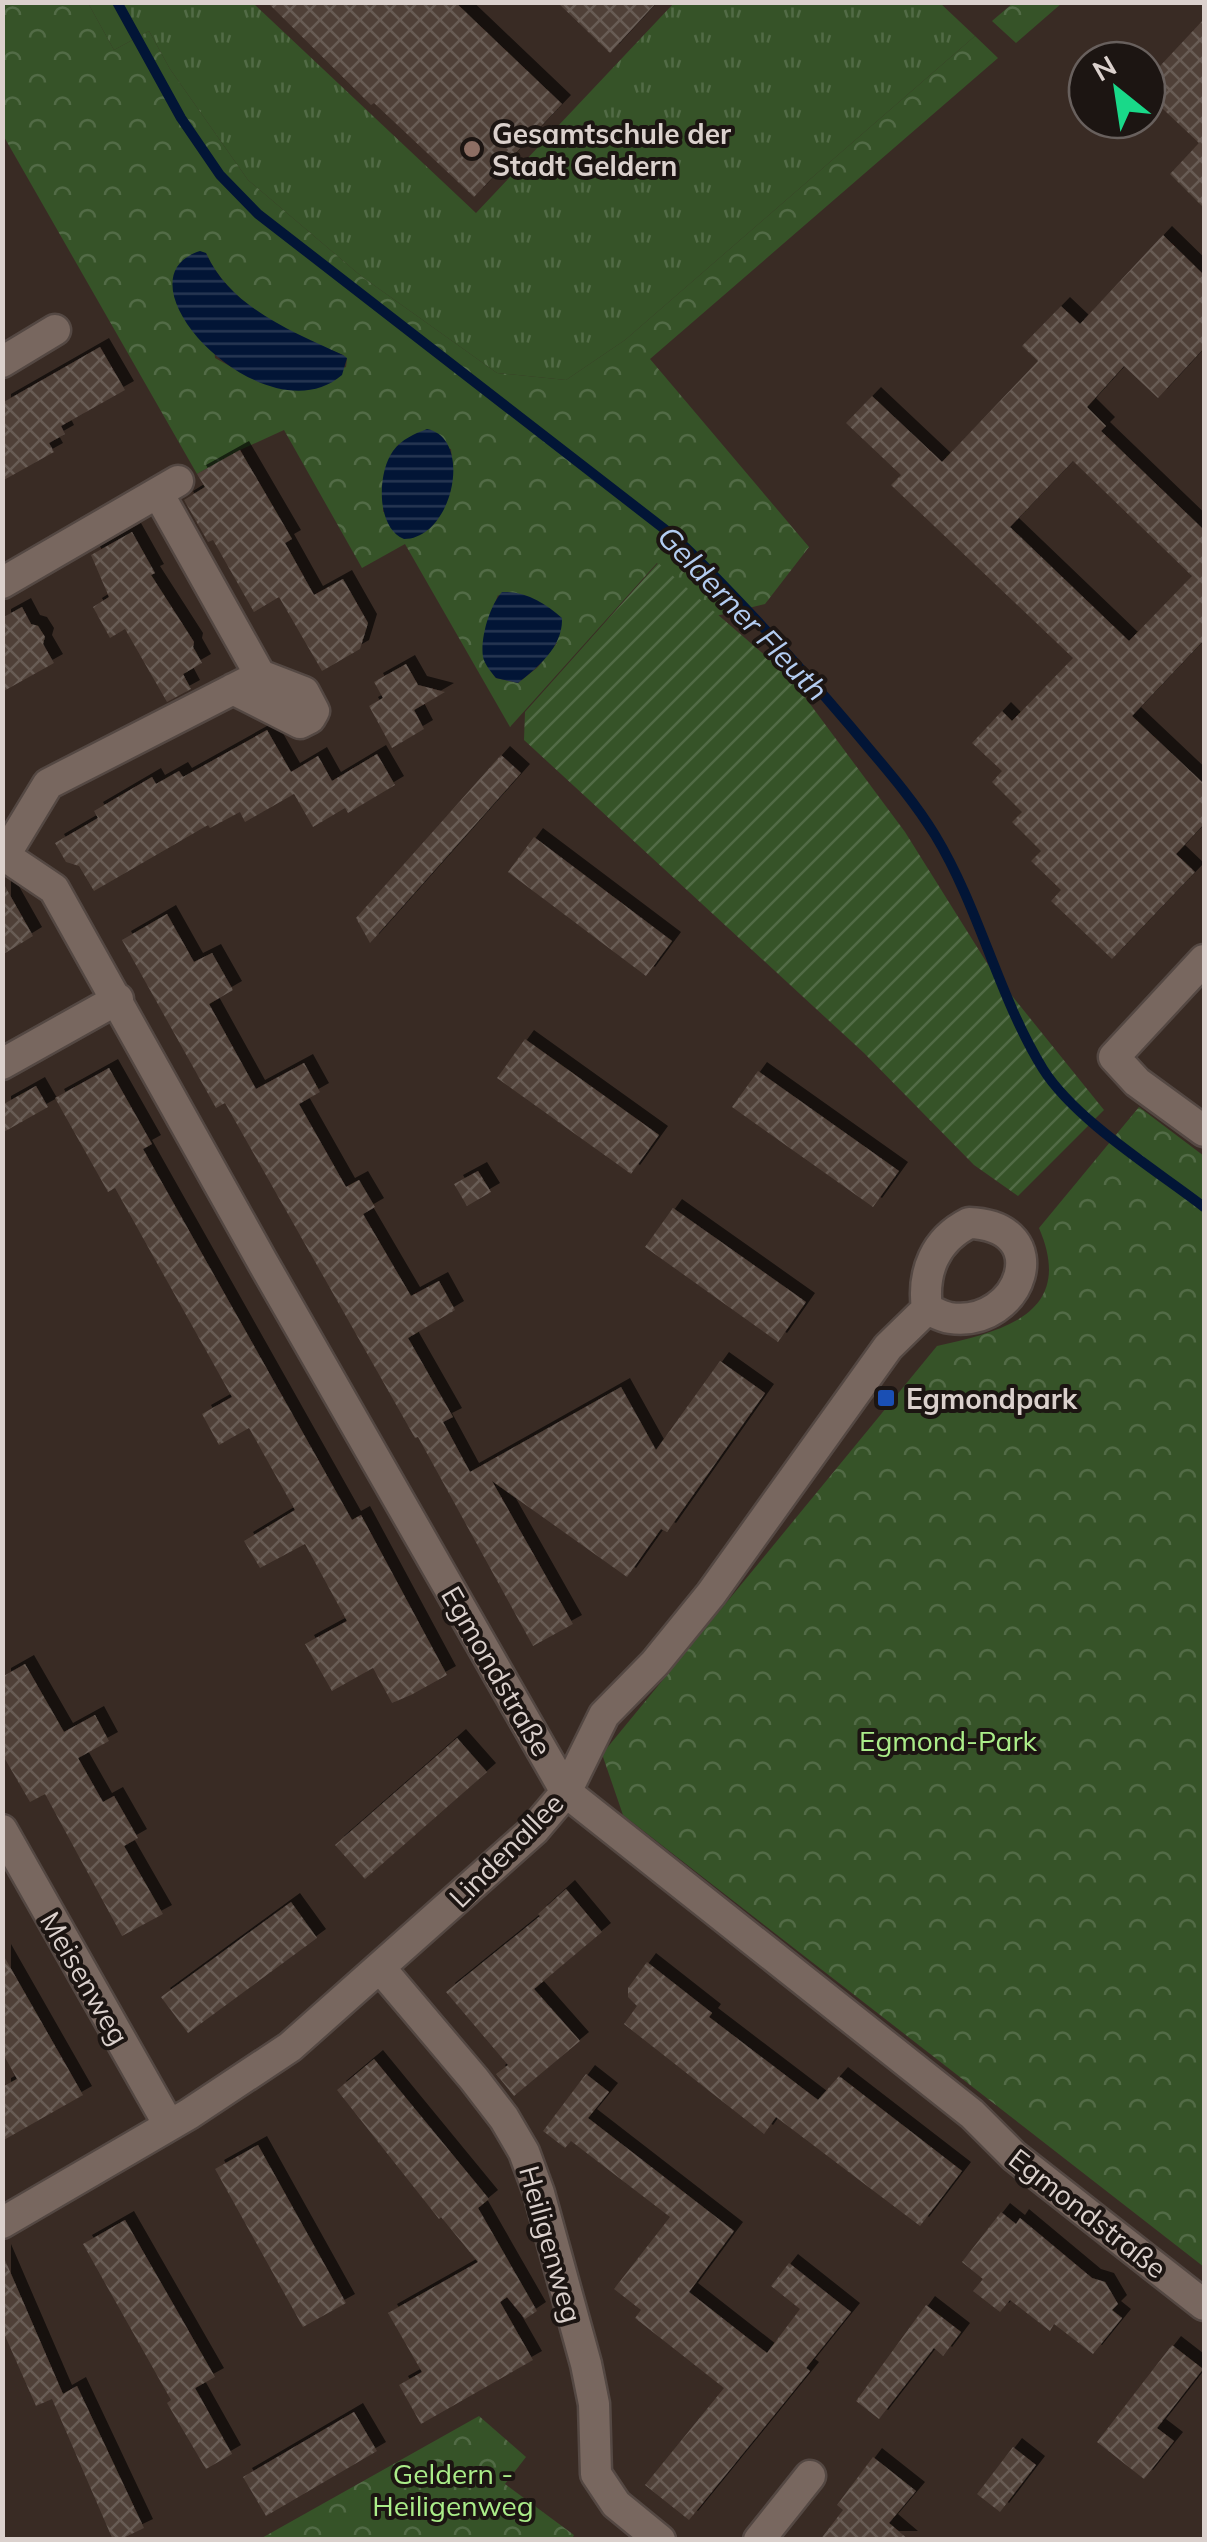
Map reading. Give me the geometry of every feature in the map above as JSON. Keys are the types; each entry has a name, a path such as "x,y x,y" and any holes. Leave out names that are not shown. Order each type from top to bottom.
{"street":[{"path":"2,362 55,330"},
{"name":"Egmondstraße","path":"2,583 168,487 247,682 48,784 4,854 54,889 566,1792 972,2114 1014,2156 1204,2304"},
{"path":"1204,960 1114,1057 1137,1082 1204,1131"},
{"path":"2,1064 118,999"},
{"name":"Lindenallee","path":"2,2223 169,2126 290,2047 534,1830 566,1792 604,1715 712,1594 888,1347 927,1309"},
{"name":"Meisenweg","path":"2,1830 169,2126"},
{"name":"Heiligenweg","path":"381,1969 474,2079 524,2152 586,2364 594,2404 596,2474 616,2504 660,2540"},
{"path":"759,2540 810,2476"}],"green space":[{"path":"1013,2 1062,3 1016,43 992,21"},
{"path":"3,3 88,3 114,50 149,31 170,69 248,180 361,276 497,373 566,380 625,340 975,36 998,58 650,359 809,547 765,604 716,616 657,563 510,727 405,544 362,568 284,430 197,474 3,135","holes":["206,253 216,272 246,303 303,338 343,355 346,367 280,388 257,381 215,358","399,444 451,449 450,492 383,512 389,459","498,595 557,643 538,667 518,683 496,678 486,658 487,627"]},
{"path":"88,3 253,3 476,213 674,3 940,3 975,36 625,340 566,380 497,373 361,276 248,180 170,69 149,31 114,50"},
{"path":"658,563 790,677 905,832 992,971 1104,1110 1018,1196 974,1165 864,1053 524,740 525,712"},
{"name":"Egmond-Park","path":"1139,1107 1204,1156 1204,2267 623,1815 602,1754 937,1346 1008,1325 1027,1314 1040,1299 1048,1281 1048,1257 1039,1228"},
{"name":"Geldern - Heiligenweg","path":"479,2416 526,2457 505,2484 574,2535 572,2539 260,2539"}],"water":[{"path":"200,251 206,253 217,272 246,303 347,358 342,375 310,390 275,388 240,372 208,349 185,320 173,292 177,267"},
{"path":"427,429 442,436 450,450 451,487 435,523 421,535 404,539 388,524 384,512 384,472 397,447"},
{"path":"502,592 534,599 562,618 554,647 518,683 496,678 483,657 487,622"}],"building":[{"name":"Gesamtschule der Stadt Geldern","path":"267,2 455,2 562,104 474,197 374,103 371,105"},
{"path":"557,2 657,2 610,53"},
{"path":"1204,19 1204,208 1170,174 1199,143 1167,113 1167,59"},
{"path":"1163,235 1204,275 1204,348 1158,398 1124,366 1087,407 1106,426 1101,431 1204,530 1204,640 1132,716 1204,784 1204,824 1176,854 1195,872 1112,959 1051,901 1061,890 1031,861 1041,851 1012,822 1022,812 992,782 1002,771 972,743 1002,711 1012,721 1073,658 891,485 901,475 846,423 872,396 942,462 1038,361 1022,346 1061,306 1080,324","holes":["1073,461 1192,576 1129,641 1010,527"]},
{"path":"100,347 125,390 61,426 65,434 49,443 54,452 2,481 2,403"},
{"path":"240,450 292,539 285,543 314,595 343,579 368,623 360,649 322,671 279,597 254,612 213,540 208,542 184,500 205,487 197,474"},
{"path":"132,532 155,573 151,575 194,642 202,663 183,674 191,689 167,702 125,629 110,638 93,607 109,597 91,555"},
{"path":"22,607 31,624 38,626 45,637 43,644 54,663 2,692 2,618"},
{"path":"406,664 418,685 445,692 414,710 424,729 392,748 369,706 383,698 374,682"},
{"path":"267,730 291,772 318,756 332,781 377,754 395,785 348,813 345,808 313,827 294,794 245,822 240,812 210,828 208,825 94,891 79,866 66,862 55,843 98,818 94,811 152,777 156,784 179,771 183,777"},
{"path":"501,755 521,773 370,943 356,918"},
{"path":"534,837 672,941 646,976 508,872"},
{"path":"2,881 33,936 2,955"},
{"path":"167,914 194,962 212,953 233,990 209,1004 256,1089 304,1063 320,1092 299,1104 346,1187 359,1180 375,1207 363,1214 411,1296 439,1281 455,1310 408,1338 453,1417 443,1422 470,1472 621,1387 656,1450 720,1361 765,1393 667,1532 661,1529 627,1577 492,1481 573,1624 533,1646 418,1437 415,1438 225,1103 216,1108 122,940"},
{"path":"525,1039 659,1135 631,1174 497,1078"},
{"path":"109,1068 152,1144 143,1149 352,1520 361,1515 447,1675 411,1695 392,1703 373,1668 332,1691 305,1644 347,1621 305,1544 260,1568 244,1541 295,1510 249,1428 219,1445 202,1414 232,1397 115,1188 108,1192 55,1098"},
{"path":"758,1071 899,1171 873,1207 732,1107"},
{"path":"36,1086 48,1107 2,1133 2,1105"},
{"path":"478,1171 491,1192 467,1206 454,1184"},
{"path":"673,1208 806,1302 778,1342 645,1247"},
{"path":"25,1664 64,1732 95,1715 109,1741 78,1758 103,1802 114,1796 138,1838 124,1846 163,1914 122,1936 45,1794 30,1802 2,1754 2,1677"},
{"path":"457,1738 487,1772 365,1879 335,1845"},
{"path":"566,1889 602,1932 534,1989 580,2041 514,2096 496,2074 508,2065 446,1992 540,1916"},
{"path":"291,1902 317,1938 188,2033 161,1997"},
{"path":"2,1953 83,2095 2,2141 2,2087 17,2079 2,2052"},
{"path":"647,1962 712,2013 709,2017 818,2100 839,2076 962,2171 920,2226 776,2117 764,2134 624,2024 637,2006 628,1997 628,1988"},
{"path":"374,2059 489,2199 478,2208 537,2311 525,2319 507,2297 500,2302 533,2360 421,2424 399,2385 422,2372 388,2313 478,2262 337,2090"},
{"path":"586,2074 609,2092 588,2118 734,2231 689,2292 767,2353 800,2309 771,2286 789,2263 851,2312 806,2368 810,2371 689,2520 645,2485 724,2388 635,2318 641,2310 614,2289 670,2217 571,2141 565,2148 543,2131"},
{"path":"258,2145 346,2303 303,2327 215,2169"},
{"path":"1001,2212 1016,2224 1020,2218 1092,2278 1105,2282 1118,2304 1112,2310 1122,2318 1093,2354 1054,2324 1050,2331 1010,2300 1000,2312 973,2291 983,2279 962,2262"},
{"path":"125,2220 215,2377 195,2388 232,2454 206,2469 83,2244"},
{"path":"2,2253 63,2394 77,2386 144,2528 119,2540 113,2540 52,2399 36,2406 2,2329"},
{"path":"926,2305 961,2332 943,2356 934,2348 879,2419 856,2401"},
{"path":"1172,2345 1203,2369 1157,2428 1174,2441 1144,2479 1097,2442"},
{"path":"354,2412 377,2451 266,2516 243,2477"},
{"path":"1013,2447 1036,2465 1000,2512 977,2494"},
{"path":"873,2457 916,2491 889,2523 909,2540 820,2540 843,2510 837,2505"}],"waterway":[{"name":"Gelderner Fleuth","path":"117,2 181,118 220,175 258,214 676,538 788,654 895,780 935,835 965,893 1027,1041 1057,1088 1095,1125 1204,1207"}],"place":[{"name":"Gesamtschule der Stadt Geldern","path":"472,149"},
{"name":"Egmondpark","path":"886,1398"}]}
